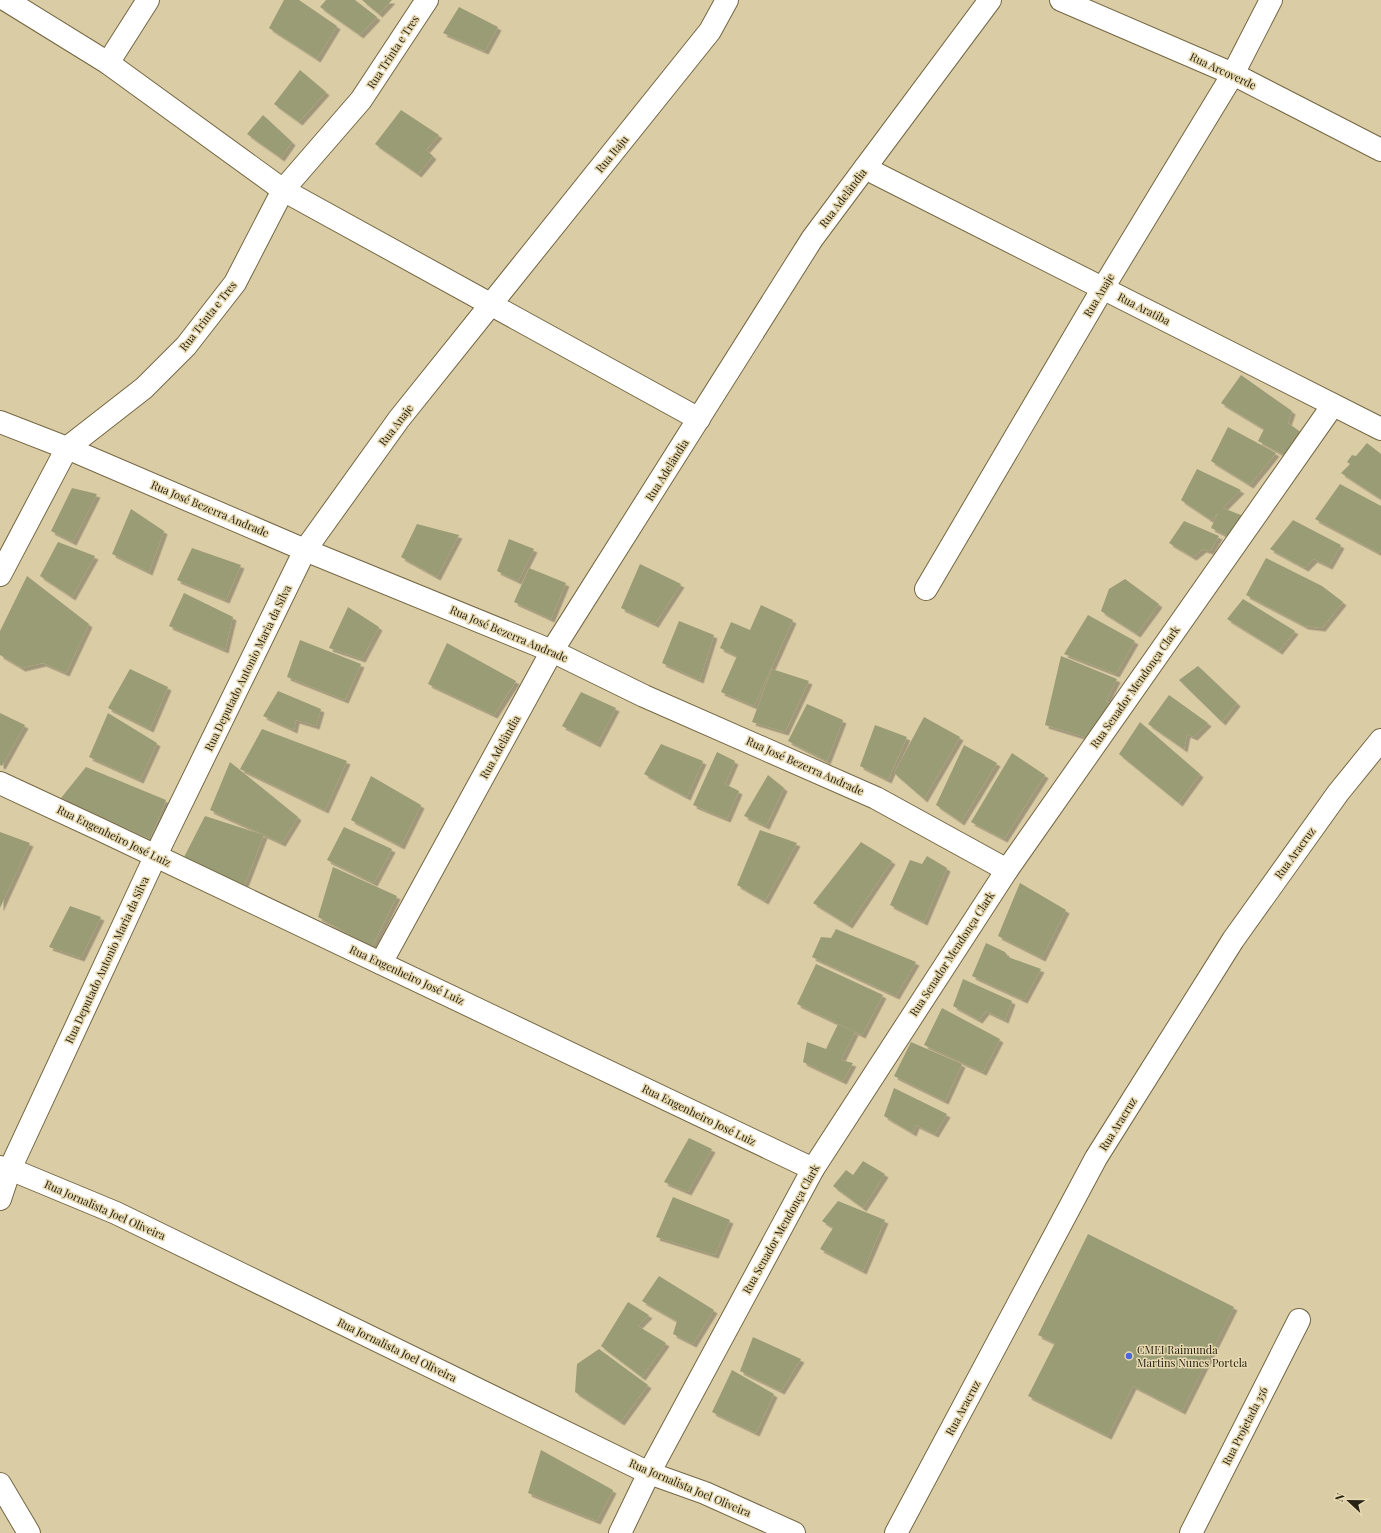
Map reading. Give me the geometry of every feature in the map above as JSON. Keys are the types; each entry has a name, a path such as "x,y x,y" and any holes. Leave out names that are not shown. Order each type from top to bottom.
{"street":[{"path":"6,0 108,63 283,190 699,419"},
{"path":"108,63 148,0"},
{"name":"Rua Trinta e Tres","path":"0,575 67,448 144,388 186,346 235,283 283,190 362,100 426,0"},
{"name":"Rua Itaju","path":"491,304 710,31 727,0"},
{"name":"Rua Adelândia","path":"381,963 552,651 812,239 990,0"},
{"name":"Rua Arcoverde","path":"1061,0 1233,74 1381,150"},
{"name":"Rua Anaje","path":"926,589 1103,288 1233,74 1271,0"},
{"name":"Rua Aratiba","path":"865,168 1381,429"},
{"name":"Rua Anaje","path":"306,550 400,419 491,304"},
{"name":"Rua Senador Mendonça Clark","path":"620,1533 649,1473 813,1169 1007,870 1333,405"},
{"name":"Rua José Bezerra Andrade","path":"0,422 67,448 306,550 552,651 644,696 876,798 1007,870"},
{"name":"Rua Deputado Antonio Maria da Silva","path":"0,1199 5,1168 155,857 306,550"},
{"name":"Rua Aracruz","path":"896,1533 1096,1158 1233,940 1338,793 1381,740"},
{"name":"Rua Engenheiro José Luiz","path":"0,783 813,1169"},
{"name":"Rua Jornalista Joel Oliveira","path":"5,1168 116,1213 649,1473 705,1493 794,1533"},
{"name":"Rua Projetada 356","path":"1192,1533 1299,1320"},
{"path":"0,1484 29,1533"}],"building":[{"path":"284,0 299,0 337,26 317,59 269,28"},
{"path":"326,0 355,0 377,17 360,35 320,7"},
{"path":"362,0 392,0 379,14"},
{"path":"459,7 498,27 485,51 443,33"},
{"path":"300,70 326,92 299,122 274,104"},
{"path":"401,110 439,135 426,150 433,156 418,174 375,144"},
{"path":"263,115 292,142 281,158 247,134"},
{"path":"1241,375 1292,411 1288,423 1302,433 1288,457 1258,441 1264,429 1221,403"},
{"path":"1228,427 1276,453 1250,485 1211,461"},
{"path":"1367,443 1381,454 1381,499 1341,473 1350,464 1347,462 1352,455 1356,456"},
{"path":"1197,469 1241,490 1223,508 1246,517 1230,537 1211,528 1218,513 1211,520 1181,500"},
{"path":"1340,484 1381,506 1381,550 1379,553 1315,519"},
{"path":"72,488 97,494 73,542 51,531"},
{"path":"131,509 164,531 149,572 112,554"},
{"path":"1293,520 1341,545 1329,566 1314,559 1305,568 1270,549"},
{"path":"1184,521 1219,536 1210,551 1203,549 1193,557 1169,543"},
{"path":"417,524 459,535 437,577 401,557"},
{"path":"509,539 534,549 518,581 497,571"},
{"path":"58,542 95,556 72,597 40,576"},
{"path":"192,548 241,565 226,600 177,580"},
{"path":"1266,558 1322,586 1343,602 1322,628 1305,626 1246,595"},
{"path":"640,564 681,584 655,624 621,608"},
{"path":"529,568 566,583 551,619 514,602"},
{"path":"27,576 89,624 66,673 43,663 22,668 0,655 0,631"},
{"path":"1125,579 1159,604 1137,634 1101,611 1109,589"},
{"path":"184,593 233,617 225,650 169,626"},
{"path":"1243,599 1295,631 1279,651 1227,619"},
{"path":"761,605 793,620 754,706 721,692 737,656 720,648 731,622 750,630"},
{"path":"348,607 379,627 362,659 329,648"},
{"path":"1088,615 1135,641 1116,674 1064,654"},
{"path":"679,621 714,635 700,680 662,663"},
{"path":"300,640 361,664 345,700 287,677"},
{"path":"447,643 516,681 494,715 428,684"},
{"path":"1061,656 1117,679 1106,701 1110,704 1091,739 1045,725"},
{"path":"1198,666 1237,703 1222,722 1179,680"},
{"path":"130,669 168,687 150,729 108,708"},
{"path":"772,669 809,681 785,732 752,722"},
{"path":"278,691 321,709 316,726 296,720 294,730 263,716"},
{"path":"581,692 616,708 597,744 562,726"},
{"path":"1169,695 1208,723 1194,737 1187,734 1184,749 1148,724"},
{"path":"807,704 843,720 827,761 788,741"},
{"path":"0,713 25,725 2,766 0,765"},
{"path":"108,713 157,743 140,780 89,757"},
{"path":"924,717 960,737 924,799 894,773"},
{"path":"1140,722 1200,774 1179,803 1119,754"},
{"path":"875,725 907,737 888,780 860,766"},
{"path":"262,729 347,761 325,810 240,769"},
{"path":"661,744 703,761 687,797 644,774"},
{"path":"964,745 997,763 961,822 936,805"},
{"path":"717,752 735,761 725,784 739,791 727,819 693,805"},
{"path":"1012,753 1045,775 1004,839 971,822"},
{"path":"230,762 298,817 282,843 210,810"},
{"path":"86,767 166,800 150,839 61,798"},
{"path":"768,775 784,788 766,826 744,816"},
{"path":"371,776 421,805 401,846 351,820"},
{"path":"205,816 264,835 244,886 181,863"},
{"path":"344,827 392,849 374,883 327,860"},
{"path":"760,830 797,843 765,901 737,885"},
{"path":"0,832 30,843 0,908"},
{"path":"861,842 892,861 849,925 813,903"},
{"path":"927,856 947,868 924,922 890,905 910,860 922,864"},
{"path":"333,867 397,896 372,947 318,917"},
{"path":"1020,883 1066,910 1042,958 998,936"},
{"path":"70,906 101,917 81,958 49,947"},
{"path":"836,929 916,962 896,996 812,957 821,937 831,938"},
{"path":"986,943 1005,952 1008,957 1041,969 1024,1000 972,976"},
{"path":"816,964 883,995 862,1035 797,1004"},
{"path":"963,979 1012,1001 1005,1020 986,1011 979,1020 953,1006"},
{"path":"942,1008 1000,1039 983,1072 924,1045"},
{"path":"838,1024 855,1032 841,1060 853,1063 843,1081 803,1062 807,1042 826,1049"},
{"path":"911,1042 962,1064 945,1101 894,1076"},
{"path":"894,1088 947,1114 935,1134 916,1125 913,1133 884,1116"},
{"path":"689,1138 712,1149 688,1192 664,1182"},
{"path":"863,1161 885,1174 863,1208 833,1186 846,1170 853,1175"},
{"path":"673,1197 730,1220 715,1255 656,1237"},
{"path":"838,1201 885,1220 863,1271 820,1249 833,1228 822,1221"},
{"path":"1088,1234 1234,1307 1182,1411 1133,1386 1108,1436 1028,1396 1055,1343 1038,1335"},
{"path":"659,1276 714,1310 693,1344 673,1334 677,1321 642,1301"},
{"path":"628,1302 649,1315 638,1326 666,1343 642,1377 601,1346"},
{"path":"753,1337 801,1359 781,1391 740,1371"},
{"path":"599,1349 648,1385 621,1422 575,1392 577,1364"},
{"path":"732,1370 774,1394 756,1433 712,1412"},
{"path":"541,1450 613,1490 597,1521 528,1493"}],"place":[{"name":"CMEI Raimunda Martins Nunes Portela","path":"1129,1356"}]}
